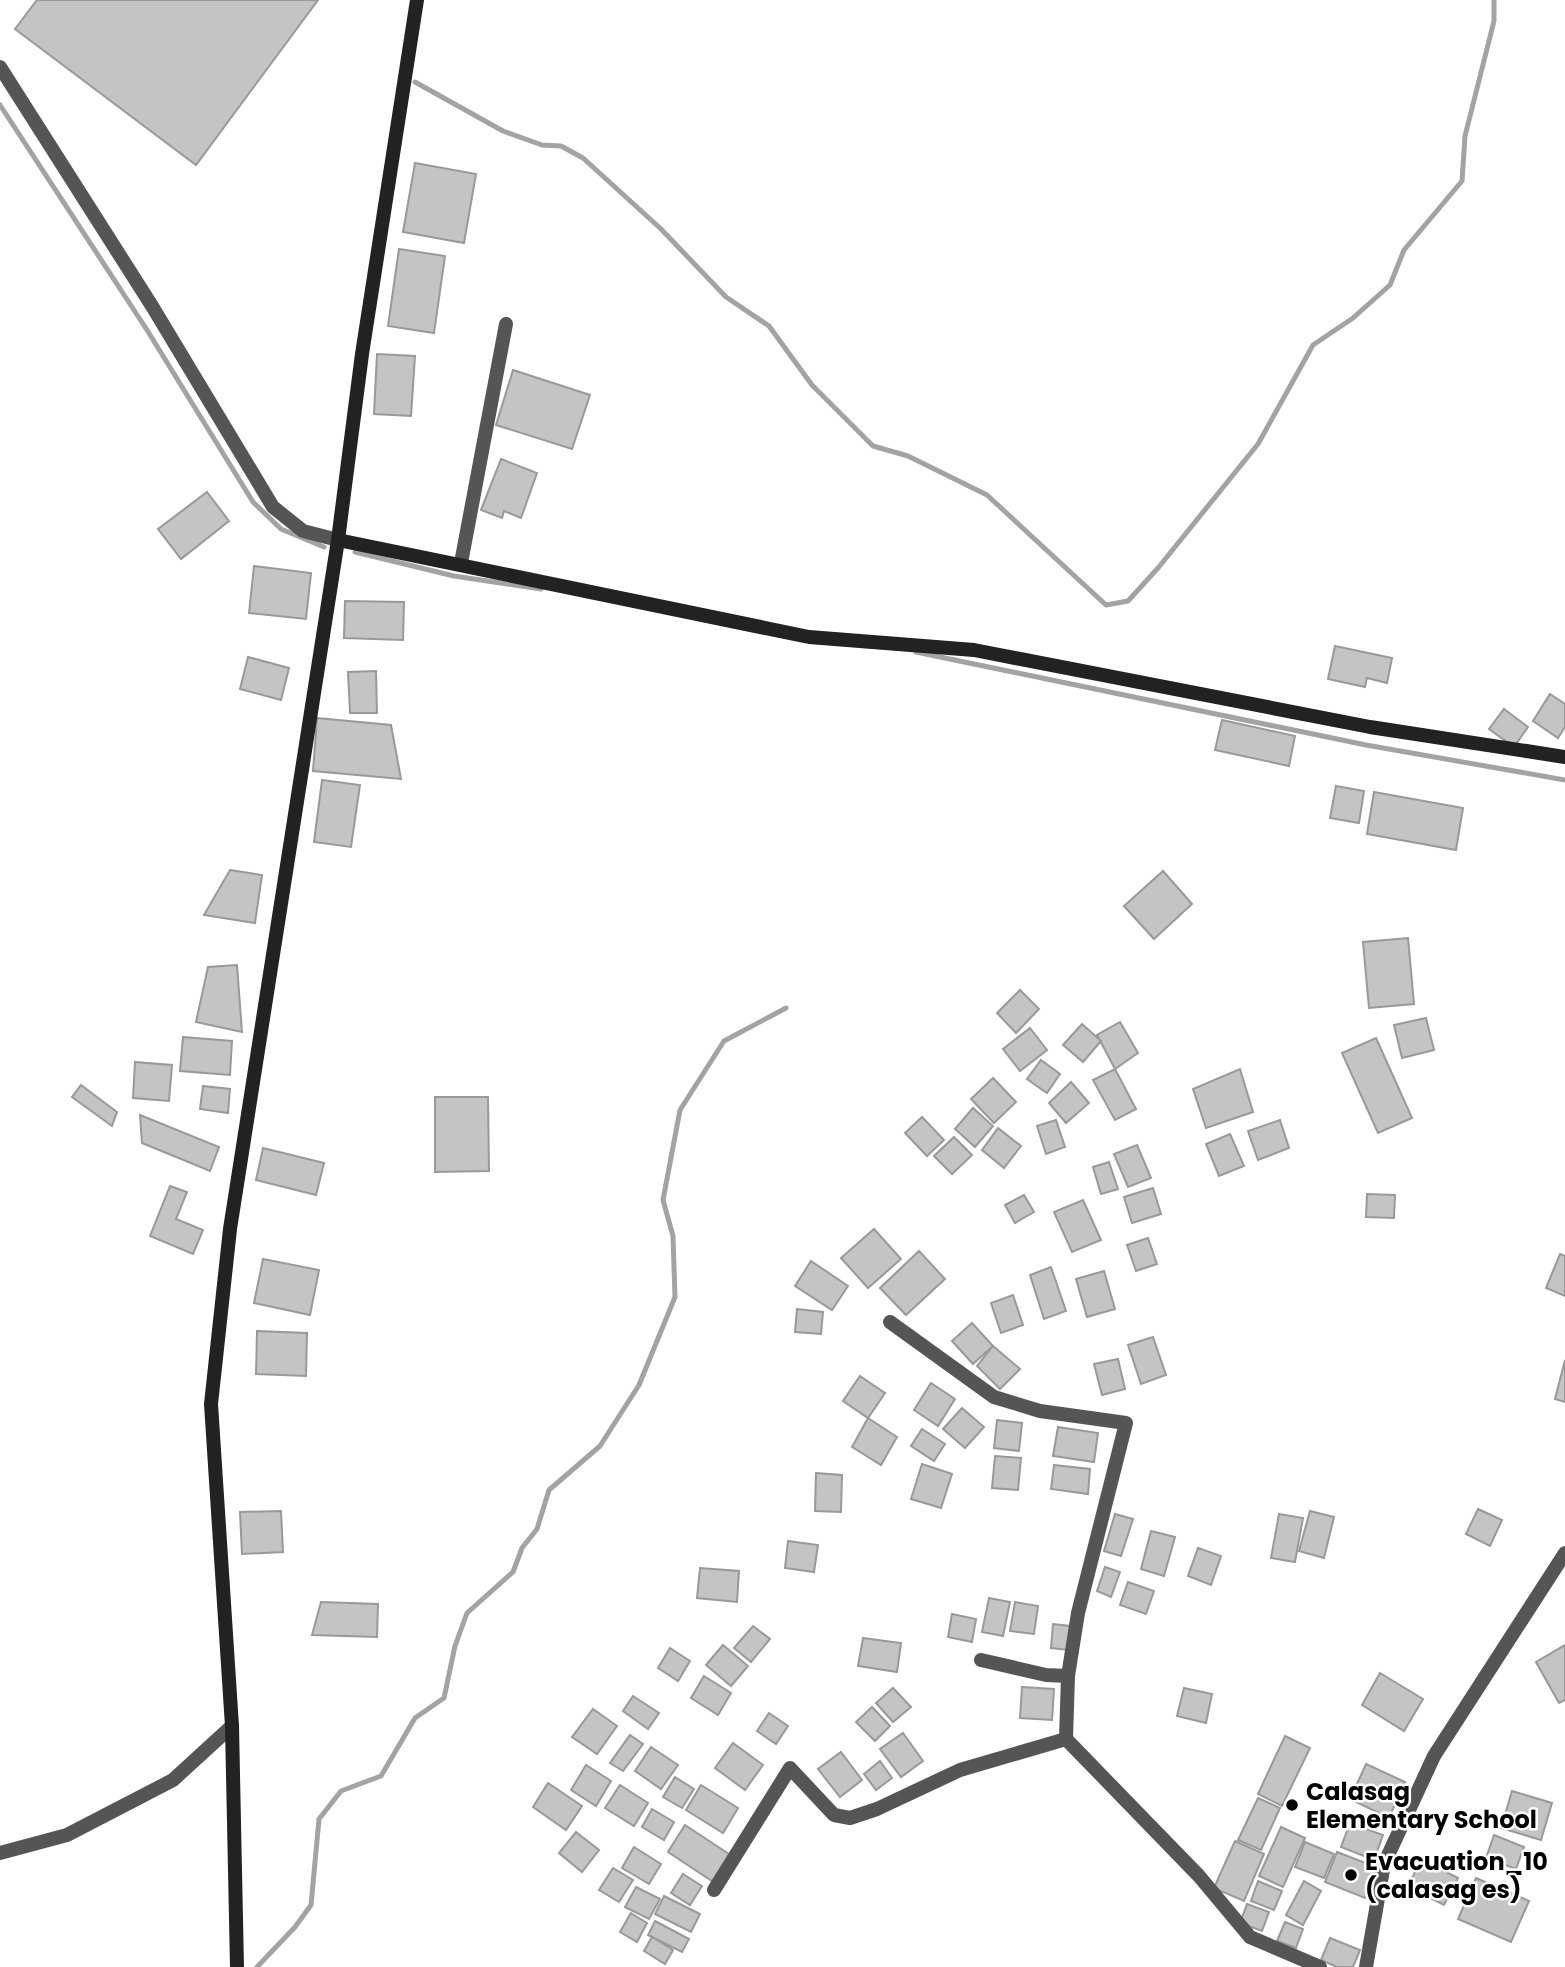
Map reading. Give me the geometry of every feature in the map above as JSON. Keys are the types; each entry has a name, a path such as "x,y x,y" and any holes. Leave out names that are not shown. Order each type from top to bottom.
{"street":[{"path":"237,1967 232,1726 211,1404 230,1228 338,540 362,354 417,0"},
{"path":"0,68 152,306 273,507 303,531 809,637 974,650 1370,727 1565,757"},
{"path":"461,563 506,324"},
{"path":"890,1322 994,1398 1040,1411 1126,1423 1078,1613 1069,1676 1066,1739 1199,1876 1250,1937 1320,1967"},
{"path":"1366,1967 1384,1864 1434,1756 1565,1553"},
{"path":"981,1660 1046,1675 1069,1676"},
{"path":"0,1853 67,1835 173,1780 232,1726"},
{"path":"714,1890 790,1768 834,1815 849,1818 877,1809 960,1770 1066,1739"}],"building":[{"path":"37,0 318,0 196,165 15,29"},
{"path":"415,163 476,174 464,243 403,232"},
{"path":"399,249 445,256 434,333 388,326"},
{"path":"377,354 415,356 411,416 374,414"},
{"path":"513,370 590,395 572,449 496,425"},
{"path":"501,459 537,473 521,518 504,511 502,518 481,510"},
{"path":"207,492 229,521 181,559 158,529"},
{"path":"254,566 311,573 306,619 249,613"},
{"path":"345,601 404,602 403,640 344,638"},
{"path":"1335,646 1392,658 1387,683 1367,678 1365,687 1328,679"},
{"path":"248,657 289,668 281,700 240,689"},
{"path":"376,671 377,713 350,713 348,672"},
{"path":"1550,694 1565,704 1565,727 1558,738 1533,721"},
{"path":"1504,709 1528,727 1514,747 1489,729"},
{"path":"317,718 391,725 401,779 313,771"},
{"path":"1222,720 1295,736 1289,766 1215,750"},
{"path":"322,780 360,785 351,847 314,842"},
{"path":"1336,786 1364,791 1359,823 1330,818"},
{"path":"1374,792 1463,808 1456,850 1367,834"},
{"path":"230,870 262,875 255,923 204,915"},
{"path":"1163,871 1192,904 1154,939 1124,906"},
{"path":"1408,938 1414,1004 1369,1008 1363,942"},
{"path":"237,965 242,1032 196,1022 208,967"},
{"path":"1020,990 1039,1009 1016,1033 997,1013"},
{"path":"1426,1018 1434,1050 1402,1058 1394,1025"},
{"path":"1120,1022 1138,1053 1115,1069 1097,1035"},
{"path":"1082,1024 1101,1041 1083,1062 1063,1045"},
{"path":"1030,1028 1047,1050 1020,1071 1003,1049"},
{"path":"183,1037 232,1041 230,1075 180,1071"},
{"path":"1376,1038 1412,1118 1378,1133 1342,1053"},
{"path":"1041,1060 1060,1074 1047,1093 1027,1079"},
{"path":"135,1062 172,1065 169,1101 133,1098"},
{"path":"1115,1069 1136,1109 1115,1120 1093,1080"},
{"path":"1240,1069 1253,1112 1206,1128 1193,1089"},
{"path":"993,1078 1016,1102 994,1123 971,1099"},
{"path":"1071,1082 1089,1103 1066,1123 1049,1103"},
{"path":"81,1085 117,1112 112,1126 72,1097"},
{"path":"203,1086 230,1089 228,1113 200,1109"},
{"path":"435,1097 488,1097 489,1171 435,1172"},
{"path":"973,1108 993,1126 975,1147 955,1129"},
{"path":"140,1115 219,1147 210,1171 142,1143"},
{"path":"922,1117 944,1140 927,1156 905,1133"},
{"path":"1056,1120 1065,1147 1046,1154 1037,1126"},
{"path":"1280,1120 1289,1148 1258,1160 1248,1131"},
{"path":"998,1128 1021,1146 1004,1168 982,1150"},
{"path":"1230,1134 1244,1166 1219,1176 1206,1144"},
{"path":"954,1137 972,1155 952,1174 934,1156"},
{"path":"1137,1145 1151,1178 1128,1187 1114,1154"},
{"path":"263,1148 324,1163 316,1195 256,1180"},
{"path":"1109,1162 1118,1189 1101,1194 1093,1167"},
{"path":"170,1186 187,1192 176,1219 203,1230 193,1254 150,1236"},
{"path":"1153,1188 1161,1214 1132,1223 1124,1197"},
{"path":"1367,1194 1395,1195 1394,1218 1366,1217"},
{"path":"1024,1195 1034,1212 1015,1223 1005,1205"},
{"path":"1083,1200 1101,1240 1072,1252 1054,1212"},
{"path":"874,1229 901,1259 868,1288 841,1258"},
{"path":"1148,1238 1157,1264 1136,1271 1127,1245"},
{"path":"919,1251 945,1279 906,1315 880,1288"},
{"path":"1560,1254 1565,1256 1565,1296 1546,1288"},
{"path":"263,1259 319,1270 310,1315 254,1303"},
{"path":"811,1261 848,1286 832,1310 795,1286"},
{"path":"1051,1267 1066,1311 1044,1319 1030,1275"},
{"path":"1104,1271 1115,1309 1087,1317 1076,1279"},
{"path":"1013,1295 1023,1325 1001,1333 991,1303"},
{"path":"797,1309 823,1312 821,1334 795,1332"},
{"path":"972,1323 993,1346 973,1364 952,1341"},
{"path":"257,1331 307,1333 306,1376 256,1374"},
{"path":"1153,1337 1166,1375 1141,1384 1128,1345"},
{"path":"993,1346 1020,1369 1000,1389 977,1366"},
{"path":"1118,1359 1125,1389 1102,1395 1094,1364"},
{"path":"1565,1360 1565,1402 1555,1399"},
{"path":"860,1376 885,1393 868,1418 843,1401"},
{"path":"931,1383 955,1399 938,1426 914,1410"},
{"path":"962,1408 984,1427 965,1448 943,1429"},
{"path":"868,1418 897,1437 881,1465 852,1447"},
{"path":"997,1420 1022,1423 1019,1451 994,1448"},
{"path":"1058,1427 1098,1433 1094,1462 1053,1456"},
{"path":"922,1429 945,1444 934,1461 911,1446"},
{"path":"995,1456 1021,1458 1018,1490 992,1488"},
{"path":"922,1464 952,1474 941,1508 911,1499"},
{"path":"1054,1465 1090,1469 1088,1494 1051,1489"},
{"path":"816,1473 842,1475 841,1512 815,1511"},
{"path":"1478,1509 1502,1520 1490,1546 1466,1534"},
{"path":"281,1511 283,1552 242,1554 240,1512"},
{"path":"1310,1511 1334,1517 1324,1558 1299,1551"},
{"path":"1115,1514 1133,1519 1121,1556 1104,1551"},
{"path":"1279,1514 1303,1518 1295,1562 1271,1558"},
{"path":"1151,1531 1175,1537 1164,1576 1141,1569"},
{"path":"788,1541 818,1545 814,1572 785,1568"},
{"path":"1198,1548 1221,1556 1211,1585 1188,1576"},
{"path":"1105,1567 1120,1572 1111,1597 1097,1591"},
{"path":"700,1568 739,1571 737,1602 697,1598"},
{"path":"1128,1582 1154,1591 1146,1614 1120,1605"},
{"path":"989,1598 1010,1602 1003,1636 982,1632"},
{"path":"321,1602 378,1604 377,1637 312,1635"},
{"path":"1015,1602 1038,1606 1034,1634 1010,1631"},
{"path":"952,1614 976,1619 972,1642 948,1637"},
{"path":"1053,1624 1070,1626 1068,1650 1051,1648"},
{"path":"753,1626 770,1639 751,1662 734,1648"},
{"path":"863,1638 901,1643 897,1672 858,1666"},
{"path":"723,1645 748,1666 731,1686 706,1665"},
{"path":"1565,1645 1565,1700 1559,1703 1536,1662"},
{"path":"670,1648 690,1661 678,1681 658,1668"},
{"path":"1380,1673 1423,1699 1404,1731 1362,1705"},
{"path":"704,1676 731,1693 718,1715 691,1698"},
{"path":"1022,1687 1054,1689 1052,1720 1020,1718"},
{"path":"893,1688 911,1707 893,1722 876,1703"},
{"path":"1184,1688 1212,1694 1206,1723 1177,1716"},
{"path":"633,1696 659,1713 648,1729 623,1711"},
{"path":"872,1707 890,1726 875,1741 856,1722"},
{"path":"593,1709 617,1726 597,1754 572,1737"},
{"path":"769,1713 788,1726 776,1744 757,1731"},
{"path":"903,1733 923,1761 901,1777 880,1749"},
{"path":"630,1735 643,1744 623,1771 610,1763"},
{"path":"1285,1736 1310,1748 1282,1806 1258,1794"},
{"path":"733,1743 763,1765 745,1790 715,1768"},
{"path":"651,1747 678,1765 661,1789 635,1771"},
{"path":"841,1752 862,1780 840,1797 818,1769"},
{"path":"880,1761 892,1778 876,1790 864,1774"},
{"path":"1366,1764 1405,1782 1389,1818 1350,1799"},
{"path":"586,1765 611,1781 596,1806 571,1790"},
{"path":"675,1777 694,1789 682,1808 663,1797"},
{"path":"548,1783 582,1806 566,1830 533,1807"},
{"path":"620,1785 648,1803 634,1826 605,1808"},
{"path":"701,1785 738,1808 723,1833 686,1810"},
{"path":"1512,1791 1552,1803 1541,1840 1501,1828"},
{"path":"1258,1798 1280,1808 1261,1850 1238,1840"},
{"path":"652,1809 674,1822 664,1840 642,1827"},
{"path":"1350,1823 1383,1835 1374,1860 1341,1847"},
{"path":"685,1825 732,1856 715,1883 668,1852"},
{"path":"1281,1827 1305,1838 1283,1887 1259,1876"},
{"path":"576,1832 599,1850 582,1872 559,1853"},
{"path":"1494,1835 1524,1847 1516,1869 1486,1858"},
{"path":"1235,1841 1264,1854 1244,1901 1214,1888"},
{"path":"1305,1842 1334,1854 1324,1878 1295,1867"},
{"path":"634,1847 661,1864 649,1884 622,1868"},
{"name":"Evacuation_10 (calasag es)","path":"1337,1852 1376,1867 1365,1898 1325,1882"},
{"path":"1421,1859 1458,1878 1444,1905 1408,1887"},
{"path":"613,1868 633,1880 619,1902 599,1890"},
{"path":"683,1874 702,1886 690,1905 671,1893"},
{"path":"1476,1878 1529,1901 1511,1942 1458,1919"},
{"path":"1258,1881 1282,1891 1274,1910 1251,1901"},
{"path":"1304,1881 1321,1891 1303,1925 1286,1915"},
{"path":"636,1887 660,1899 649,1919 625,1907"},
{"path":"664,1896 700,1914 691,1932 655,1914"},
{"path":"1247,1904 1269,1912 1262,1931 1240,1923"},
{"path":"631,1913 647,1923 637,1942 620,1932"},
{"path":"655,1921 689,1939 682,1952 648,1935"},
{"path":"1285,1922 1303,1929 1296,1948 1277,1941"},
{"path":"652,1937 673,1950 665,1964 644,1951"},
{"path":"1330,1938 1360,1950 1353,1967 1337,1967 1321,1960"}],"waterway":[{"path":"415,82 503,131 542,145 561,146 583,158 661,229 726,297 769,326 812,385 873,446 908,456 987,495 1106,605 1128,601 1158,568 1258,444 1313,345 1353,318 1390,285 1404,250 1462,181 1465,136 1494,21 1494,0"},
{"path":"0,105 147,330 253,502 281,529 324,547"},
{"path":"355,552 454,576 541,589"},
{"path":"916,652 1366,745 1565,780"},
{"path":"257,1967 295,1927 311,1905 319,1819 341,1791 381,1776 415,1718 444,1698 455,1646 467,1613 513,1572 522,1548 537,1529 549,1490 600,1446 639,1385 675,1297 673,1236 663,1200 680,1110 724,1041 786,1008"}],"place":[{"name":"Calasag Elementary School","path":"1292,1805"},
{"name":"Evacuation_10 (calasag es)","path":"1351,1875"}]}
